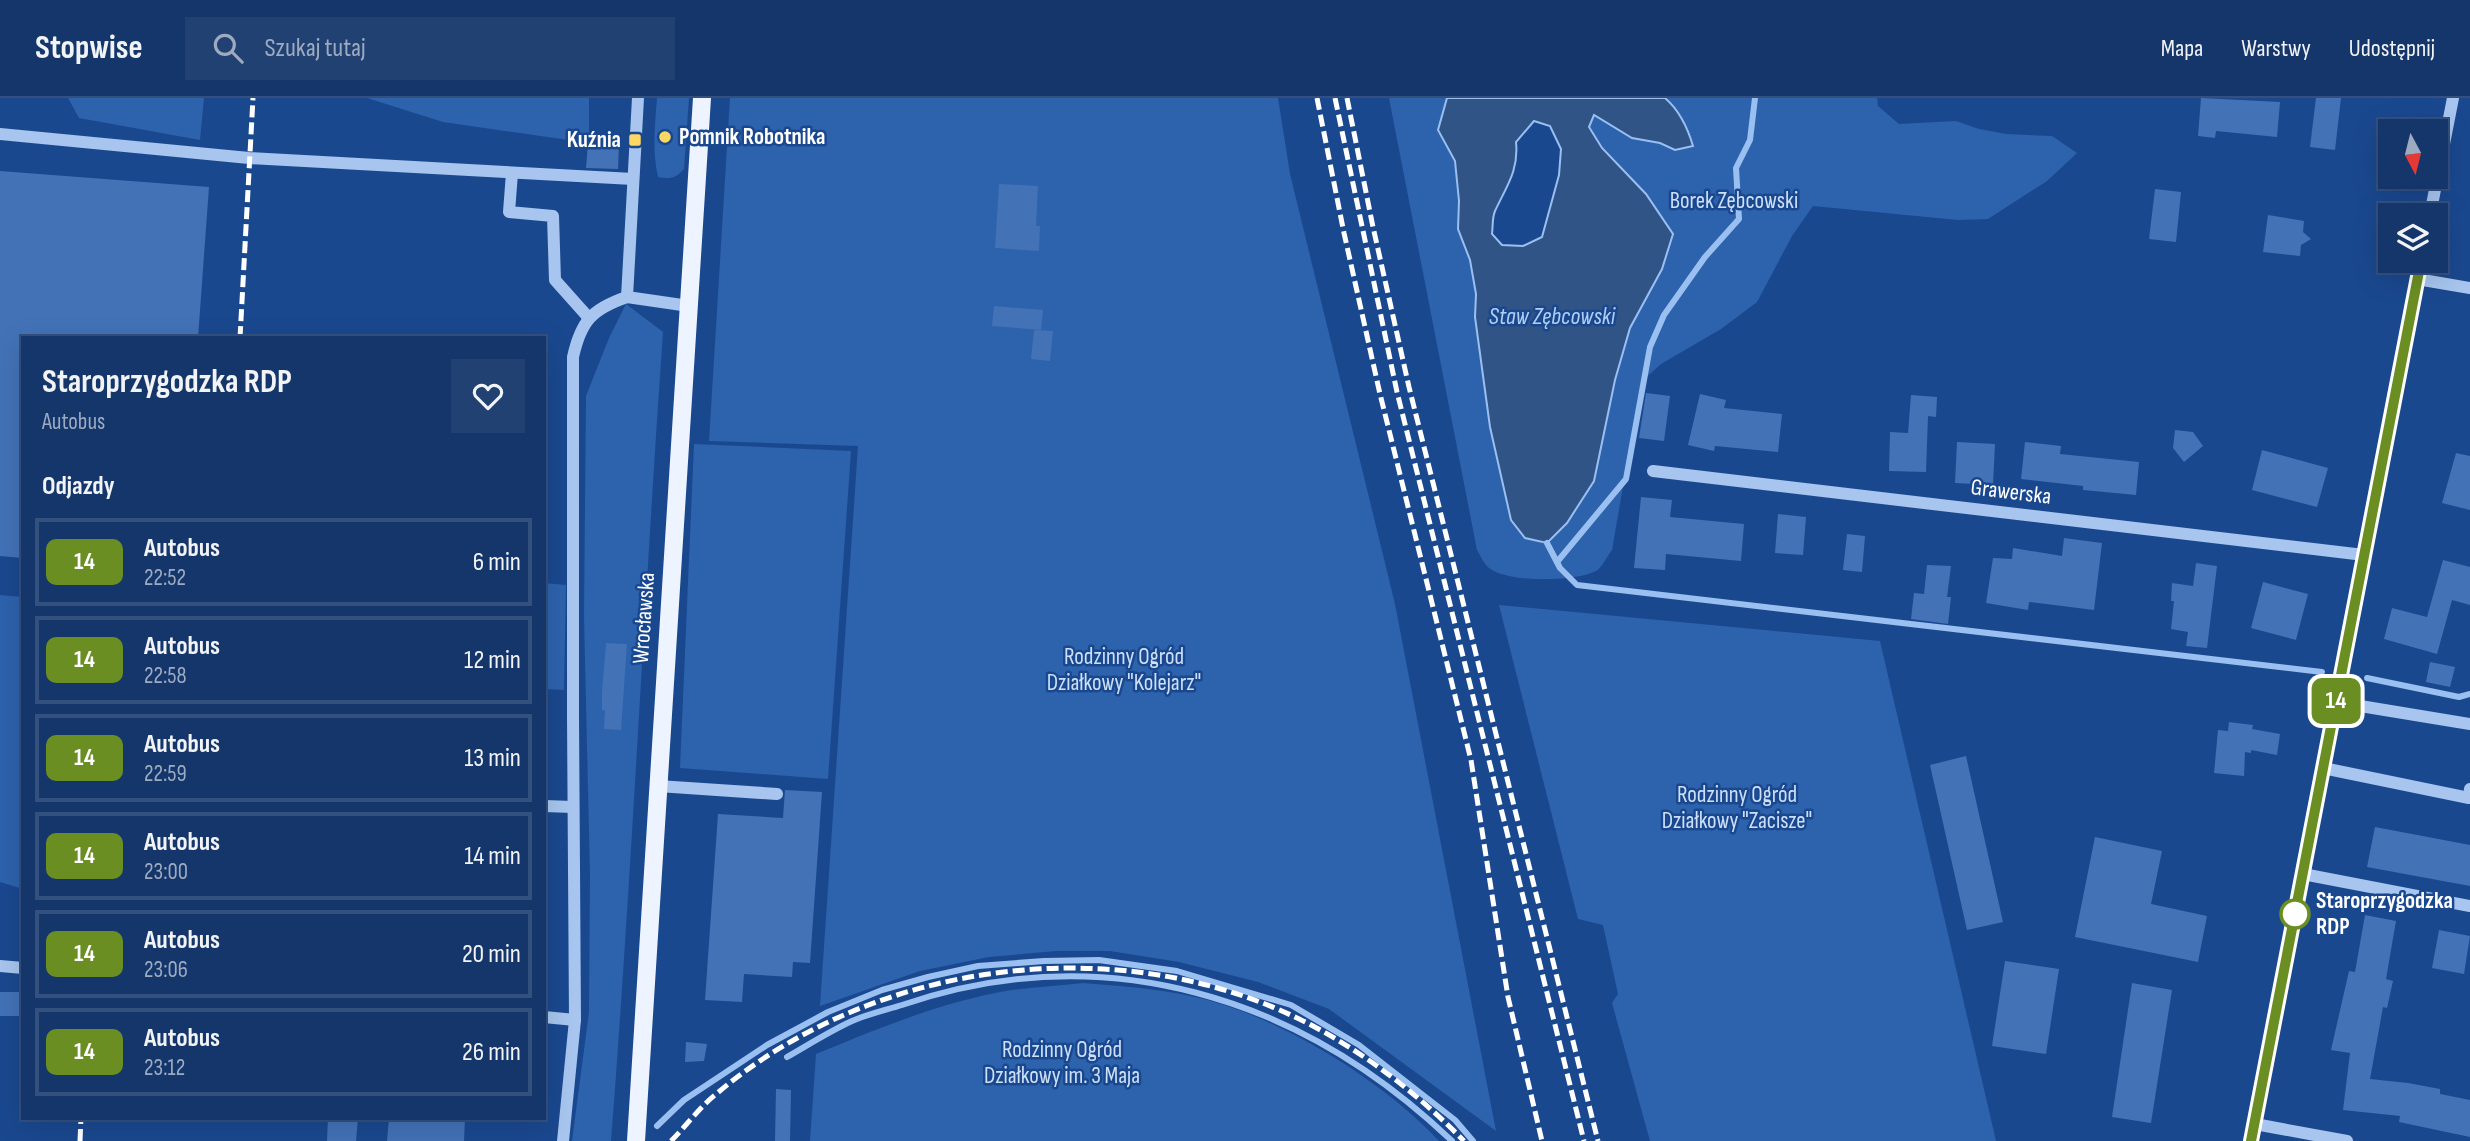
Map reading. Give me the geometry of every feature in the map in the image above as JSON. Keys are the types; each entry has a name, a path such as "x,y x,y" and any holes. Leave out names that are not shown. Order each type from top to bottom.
{"main road":[{"name":"Wrocławska","path":"636,1141 702,98"}],"street":[{"path":"627,298 638,98"},
{"path":"2432,203 2453,98"},
{"path":"0,134 249,158 633,179"},
{"path":"512,173 509,212 553,216 555,280 588,317"},
{"path":"2252,1141 2418,273"},
{"path":"2417,279 2470,288"},
{"path":"563,1141 575,1020 573,357 578,336 588,317 612,302 627,298 689,306"},
{"name":"Grawerska","path":"1653,471 2364,555"},
{"path":"2336,702 2470,724"},
{"path":"2323,768 2469,798 2470,789"},
{"path":"658,786 777,794"},
{"path":"546,806 573,807"},
{"path":"2303,874 2470,906"},
{"path":"0,966 21,968"},
{"path":"546,1017 575,1020"},
{"path":"2255,1124 2347,1141"}],"green space":[{"path":"68,98 204,98 200,140 79,118"},
{"path":"367,98 589,98 589,143 443,122"},
{"path":"657,98 689,98 684,169 672,178 658,177 656,167"},
{"name":"Rodzinny Ogród Działkowy \"Kolejarz\"","path":"730,98 1278,98 1290,174 1395,604 1496,1131 1329,1009 1258,982 1179,962 1110,951 1056,951 989,957 920,971 820,1006 858,446 709,441"},
{"name":"Borek Zębcowski","path":"1389,98 1447,98 1438,130 1455,161 1459,201 1458,229 1470,260 1476,294 1475,317 1490,427 1511,520 1525,538 1547,543 1615,380 1630,328 1662,269 1673,234 1646,194 1602,148 1589,127 1594,115 1632,138 1660,143 1675,150 1671,104 1665,98 1877,98 1878,106 1899,124 1956,121 2006,134 2052,136 2077,153 2047,181 1988,219 1958,220 1813,206 1792,236 1757,302 1721,329 1661,364 1641,382 1612,550 1600,567 1586,575 1573,577 1525,578 1498,573 1489,568 1477,550"},
{"path":"626,304 663,332 625,939 611,1141 572,1141 589,1012 590,875 584,616 586,396"},
{"path":"694,444 851,451 828,779 680,768"},
{"path":"546,583 566,585 564,690 546,689"},
{"path":"0,595 21,597 21,888 0,882"},
{"name":"Rodzinny Ogród Działkowy \"Zacisze\"","path":"1499,605 1880,641 1996,1141 1650,1141 1612,1003 1618,994 1603,925 1578,919"},
{"name":"Rodzinny Ogród Działkowy im. 3 Maja","path":"1083,983 1175,993 1212,1001 1257,1017 1342,1062 1395,1100 1439,1141 810,1141 816,1054 888,1025 962,1001 1012,990"}],"water":[{"name":"Staw Zębcowski","path":"1447,98 1665,98 1682,120 1693,146 1675,150 1660,143 1632,138 1594,115 1589,127 1602,148 1646,194 1673,234 1662,269 1630,328 1615,380 1594,481 1567,523 1547,543 1525,538 1511,520 1490,427 1470,260 1458,229 1459,201 1455,161 1438,130","holes":["1534,121 1550,126 1561,149 1559,175 1542,237 1523,246 1502,245 1492,234 1493,219 1514,170 1516,142"]}],"building":[{"path":"2201,98 2280,102 2277,137 2216,131 2215,138 2198,136"},
{"path":"2316,98 2341,98 2335,150 2310,147"},
{"path":"588,143 619,145 618,169 586,168"},
{"path":"0,171 209,187 198,336 21,336 21,558 0,556"},
{"path":"999,184 1038,186 1036,226 1040,226 1039,251 995,248"},
{"path":"2155,189 2181,192 2176,242 2149,239"},
{"path":"2268,215 2304,221 2303,232 2311,239 2301,245 2300,256 2263,252"},
{"path":"994,306 1043,310 1041,330 992,326"},
{"path":"1034,330 1053,331 1050,361 1031,359"},
{"path":"1646,393 1670,396 1664,441 1639,438"},
{"path":"1700,394 1726,400 1724,408 1782,414 1778,452 1715,446 1714,451 1688,445"},
{"path":"1911,395 1937,397 1936,417 1928,416 1926,472 1889,471 1890,432 1908,433"},
{"path":"2175,430 2193,432 2203,446 2184,462 2173,448"},
{"path":"1957,442 1995,444 1993,485 1955,483"},
{"path":"2025,442 2061,446 2060,454 2139,462 2136,495 2083,490 2083,486 2021,479"},
{"path":"2262,450 2328,468 2317,507 2252,490"},
{"path":"2456,453 2470,456 2470,510 2442,503"},
{"path":"1641,497 1672,500 1670,517 1744,524 1741,561 1666,554 1665,570 1634,568"},
{"path":"1778,514 1806,517 1803,555 1775,553"},
{"path":"1847,534 1865,536 1862,572 1843,570"},
{"path":"2064,538 2102,543 2094,610 2029,602 2028,610 1986,603 1993,558 2012,559 2013,548 2062,556"},
{"path":"2443,560 2470,567 2470,605 2452,600 2437,654 2384,639 2392,608 2427,617"},
{"path":"2196,563 2217,566 2207,648 2186,646 2188,632 2171,629 2174,601 2171,601 2172,583 2193,586"},
{"path":"1927,565 1951,566 1947,597 1951,597 1948,624 1911,619 1914,593 1924,594"},
{"path":"2263,582 2308,594 2296,640 2251,628"},
{"path":"606,643 627,644 621,730 604,729 602,692"},
{"path":"2430,662 2455,667 2450,687 2426,682"},
{"path":"2229,722 2253,725 2252,729 2280,734 2277,755 2251,750 2251,753 2245,752 2244,776 2214,773 2218,730 2228,731"},
{"path":"1966,756 2003,922 1967,930 1930,765"},
{"path":"785,790 822,792 810,963 793,962 792,977 744,974 742,1002 705,1000 718,814 783,818"},
{"path":"2375,827 2470,845 2470,886 2367,867"},
{"path":"2095,837 2162,851 2151,904 2207,916 2198,962 2075,937"},
{"path":"2365,915 2396,921 2386,979 2393,981 2387,1008 2383,1007 2370,1079 2440,1089 2440,1094 2470,1100 2470,1137 2399,1122 2400,1116 2343,1110 2350,1053 2331,1050 2349,971 2355,972"},
{"path":"2439,930 2470,936 2464,974 2432,968"},
{"path":"2005,961 2059,969 2046,1054 1992,1046"},
{"path":"2132,983 2172,990 2151,1123 2112,1117"},
{"path":"0,992 21,992 21,1016 0,1016"},
{"path":"686,1042 707,1044 704,1061 685,1062"},
{"path":"776,1089 791,1090 790,1141 775,1141"},
{"path":"328,1120 358,1120 356,1141 327,1141"},
{"path":"389,1120 465,1120 464,1141 387,1141"}],"waterway":[{"path":"1557,562 1626,479 1650,347 1664,315 1705,257 1739,219 1736,168 1750,140 1755,98"},
{"path":"1547,543 1560,568 1577,585 2322,672"},
{"path":"2367,678 2459,697 2470,694"},
{"path":"657,1126 684,1100 767,1045 828,1012 882,990 978,966 1099,960 1177,971 1291,1005 1359,1045 1455,1120 1473,1141"},
{"path":"787,1057 858,1019 978,985 1052,977 1125,979 1196,993 1265,1016 1330,1049 1393,1091 1452,1141"}],"railway":[{"path":"240,336 253,98"},
{"path":"1317,98 1380,394 1471,760 1508,997 1542,1141"},
{"path":"1335,98 1397,392 1584,1141"},
{"path":"1347,98 1409,387 1598,1141"},
{"path":"671,1141 715,1095 779,1049 850,1013 925,987 1004,972 1084,968 1163,976 1240,995 1313,1026 1354,1050 1393,1078 1430,1108 1464,1141"},
{"path":"80,1141 81,1120"}],"bus line":[{"name":"14","path":"2251,1141 2419,273"}],"place":[{"name":"Pomnik Robotnika","path":"665,137"},
{"name":"Kuźnia","path":"635,140"},
{"name":"Staroprzygodzka RDP","path":"2295,914"}]}
